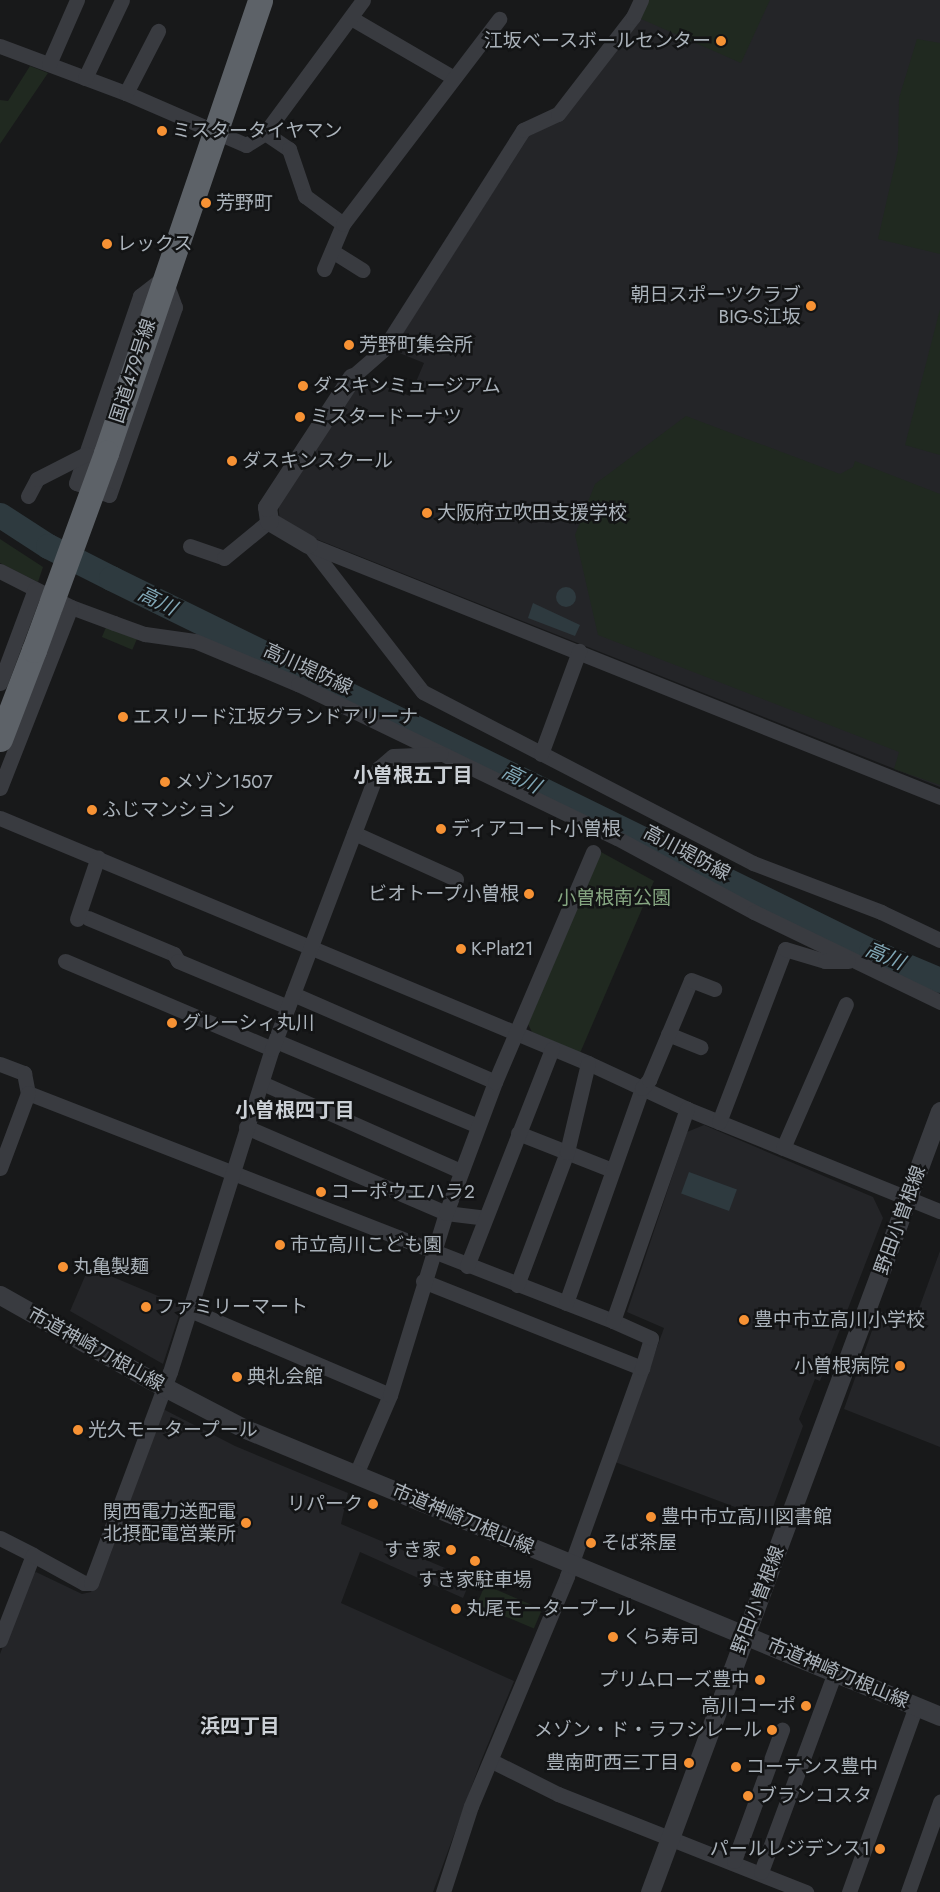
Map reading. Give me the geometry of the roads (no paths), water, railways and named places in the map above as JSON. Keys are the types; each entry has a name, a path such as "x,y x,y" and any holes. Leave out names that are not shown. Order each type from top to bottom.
{"highway":[{"name":"国道479号線","path":"0,739 34,650 96,454 164,277 260,0"}],"street":[{"path":"49,64 77,0"},
{"path":"86,78 122,0"},
{"path":"0,46 126,93 214,133 246,145 265,133 363,0"},
{"path":"269,521 267,507 352,377 383,350 523,130 558,114 633,17 641,0"},
{"path":"351,18 454,78"},
{"path":"324,269 344,224 499,19"},
{"path":"126,93 158,31"},
{"path":"265,133 289,149 305,196 344,224"},
{"path":"332,250 362,270"},
{"path":"96,454 76,483 109,495 175,307 164,277"},
{"path":"28,496 37,479 96,454"},
{"path":"269,521 308,544 940,796"},
{"path":"190,546 224,558 269,521"},
{"path":"308,544 423,692 753,863 881,912 940,940"},
{"name":"高川堤防線","path":"0,571 71,606 145,634 195,641 298,684 617,838 849,960 940,1002"},
{"path":"0,684 35,589"},
{"path":"0,788 71,606"},
{"path":"541,754 579,651"},
{"path":"0,1538 84,1583 91,1583 164,1388 235,1173 234,1164 274,1045 379,768 393,756 441,754"},
{"path":"0,818 98,857 588,1063 686,1109 940,1211"},
{"path":"354,833 456,878"},
{"path":"356,1474 390,1395 432,1253 478,1126 514,1033 593,852"},
{"path":"98,857 83,918 174,954 178,962 290,1001 495,1082"},
{"path":"720,1122 785,949 825,961 842,963 849,960"},
{"path":"65,961 478,1126"},
{"path":"566,1304 642,1088 649,1080 691,980 714,989"},
{"path":"783,1148 846,1004"},
{"path":"668,1034 700,1047"},
{"path":"467,1266 552,1048"},
{"path":"517,1285 567,1152 588,1063"},
{"path":"0,1064 24,1073 28,1093 0,1168"},
{"path":"262,1083 462,1171"},
{"path":"28,1093 235,1173 432,1253 612,1321 651,1338 642,1368 571,1564 492,1760 471,1806 443,1892"},
{"path":"612,1321 686,1109"},
{"name":"野田小曽根線","path":"650,1892 940,1111"},
{"path":"246,1127 446,1213 485,1218"},
{"path":"518,1133 612,1170"},
{"path":"423,1281 642,1368"},
{"name":"市道神崎刀根山線","path":"0,1295 164,1388 243,1428 940,1716"},
{"path":"190,1310 390,1395"},
{"path":"0,1640 33,1555"},
{"path":"761,1872 836,1672"},
{"path":"848,1892 916,1706"},
{"path":"734,1861 782,1730"},
{"path":"492,1760 558,1794 734,1861 806,1892"},
{"path":"908,1892 940,1802"}],"waterway":[{"name":"高川","path":"0,515 48,546 111,578 871,951 940,980"}],"place":[{"name":"江坂ベースボールセンター","path":"721,41"},
{"name":"ミスタータイヤマン","path":"162,131"},
{"name":"芳野町","path":"206,203"},
{"name":"レックス","path":"107,244"},
{"name":"朝日スポーツクラブ BIG-S江坂","path":"811,306"},
{"name":"芳野町集会所","path":"349,345"},
{"name":"ダスキンミュージアム","path":"303,386"},
{"name":"ミスタードーナツ","path":"300,417"},
{"name":"ダスキンスクール","path":"232,461"},
{"name":"大阪府立吹田支援学校","path":"427,513"},
{"name":"エスリード江坂グランドアリーナ","path":"123,717"},
{"name":"メゾン1507","path":"165,782"},
{"name":"ふじマンション","path":"92,810"},
{"name":"ディアコート小曽根","path":"441,829"},
{"name":"ビオトープ小曽根","path":"529,894"},
{"name":"K-Plat21","path":"461,949"},
{"name":"グレーシィ丸川","path":"172,1023"},
{"name":"コーポウエハラ2","path":"321,1192"},
{"name":"市立高川こども園","path":"280,1245"},
{"name":"丸亀製麺","path":"63,1267"},
{"name":"ファミリーマート","path":"146,1307"},
{"name":"豊中市立高川小学校","path":"744,1320"},
{"name":"小曽根病院","path":"900,1366"},
{"name":"典礼会館","path":"237,1377"},
{"name":"光久モータープール","path":"78,1430"},
{"name":"リパーク","path":"373,1504"},
{"name":"豊中市立高川図書館","path":"651,1517"},
{"name":"関西電力送配電 北摂配電営業所","path":"246,1523"},
{"name":"そば茶屋","path":"591,1543"},
{"name":"すき家","path":"451,1550"},
{"name":"すき家駐車場","path":"475,1561"},
{"name":"丸尾モータープール","path":"456,1609"},
{"name":"くら寿司","path":"613,1637"},
{"name":"プリムローズ豊中","path":"760,1680"},
{"name":"高川コーポ","path":"806,1706"},
{"name":"メゾン・ド・ラフシレール","path":"772,1730"},
{"name":"豊南町西三丁目","path":"689,1763"},
{"name":"コーテンス豊中","path":"736,1767"},
{"name":"ブランコスタ","path":"748,1796"},
{"name":"パールレジデンス1","path":"880,1849"}],"district":[{"name":"小曽根五丁目","path":"413,775"},
{"name":"小曽根四丁目","path":"295,1110"},
{"name":"浜四丁目","path":"240,1726"}],"park label":[{"name":"小曽根南公園","path":"614,898"}]}
